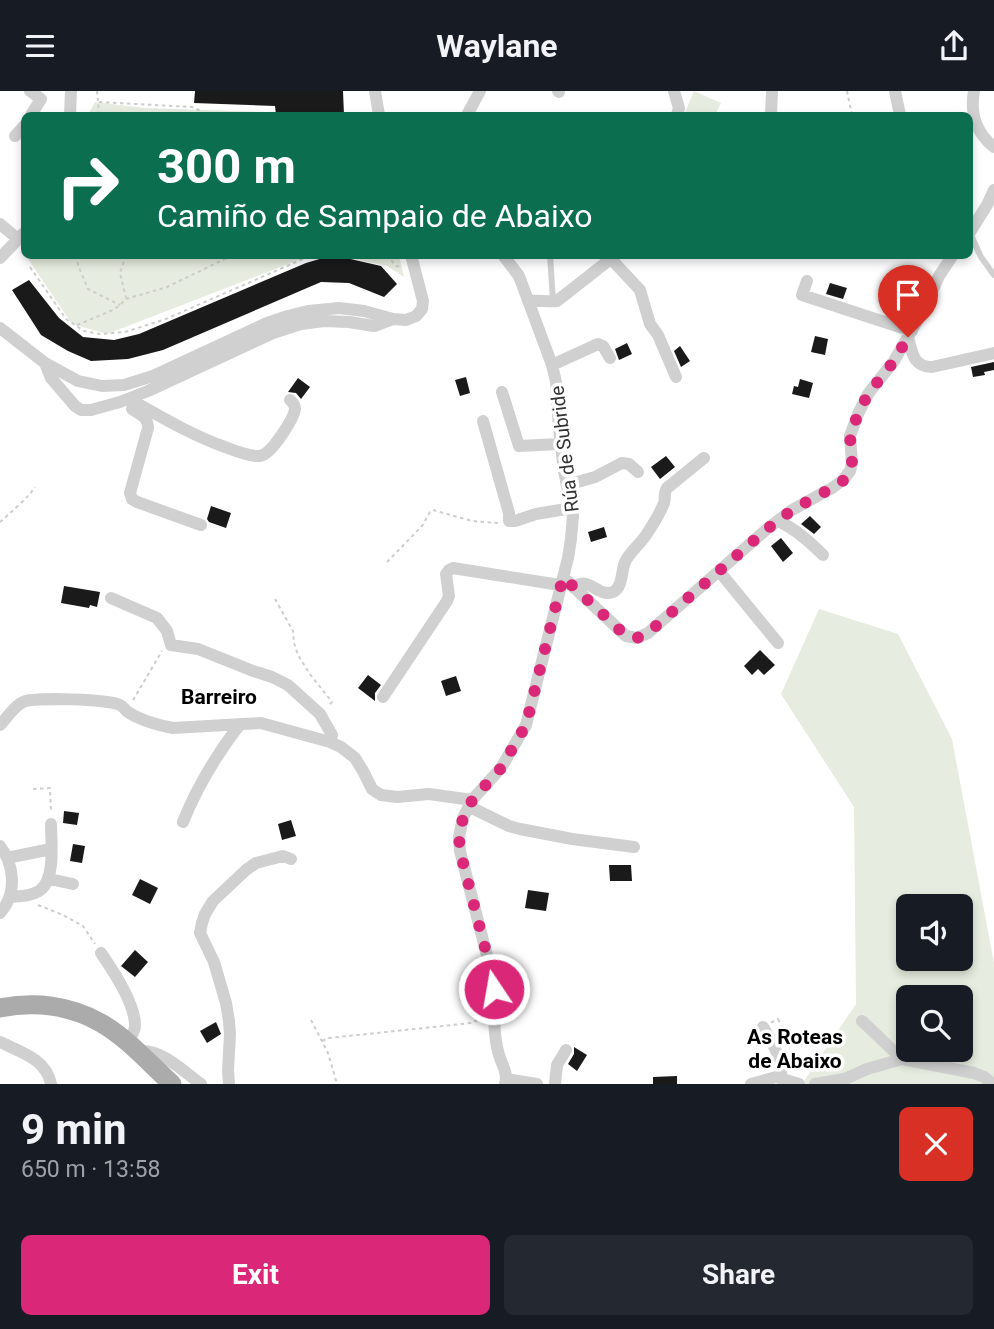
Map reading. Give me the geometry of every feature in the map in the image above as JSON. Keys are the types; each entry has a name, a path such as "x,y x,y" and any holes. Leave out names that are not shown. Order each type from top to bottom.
{"main road":[{"path":"0,1008 35,1004 54,1006 100,1022 172,1084"}],"street":[{"path":"30,91 41,99 33,112"},
{"path":"71,91 71,112"},
{"path":"375,91 378,112"},
{"path":"469,112 480,91"},
{"path":"674,91 677,112"},
{"path":"771,112 772,91"},
{"path":"895,91 899,112"},
{"path":"974,91 973,107 978,131 983,139 994,147"},
{"path":"973,227 994,190"},
{"path":"0,224 21,236 0,258"},
{"path":"0,328 65,375 90,384 124,385 153,376 267,323 308,311 339,308 406,320 416,316 422,309 422,292 412,259"},
{"name":"Rúa de Subride","path":"506,259 519,276 552,365 573,515 566,583 526,725 501,768 471,804 463,818 459,837 460,851 492,975 499,1056 506,1071 506,1081"},
{"path":"566,583 626,636 637,638 648,633 792,510 844,480 852,463 850,436 858,414 868,394 894,361 950,259"},
{"path":"528,301 554,301 561,298 608,261 613,261 640,290 650,324 676,377"},
{"path":"807,281 802,295 910,334"},
{"path":"45,363 51,378 75,406 81,410 91,410 124,400 273,333 301,324 324,321 374,326 393,319"},
{"path":"910,334 913,356 917,363 924,367 994,353"},
{"path":"552,365 598,344 603,346 610,358"},
{"path":"502,392 519,446 561,444"},
{"path":"124,400 213,443 257,456 266,454 291,421 295,408 290,400"},
{"path":"124,400 148,421 130,493 132,499 201,524"},
{"path":"483,421 509,521 536,513 572,508"},
{"path":"383,697 447,601 449,596 446,574 449,570 453,568 566,583 582,582 610,593 619,586 626,559 648,532 664,501 664,492 704,458"},
{"path":"567,485 595,477 622,463 629,464 638,472"},
{"path":"778,521 787,525 823,555"},
{"path":"719,571 778,643"},
{"path":"111,598 157,618 167,631 171,645 198,649 288,685 320,714 331,735 330,742"},
{"path":"0,725 23,702 36,699 119,704 140,718 173,728 261,723 341,747 355,758 372,789 381,795 429,794 471,804 509,826 520,829 634,847"},
{"path":"183,822 193,797 240,724"},
{"path":"0,913 16,897 38,892 45,886 51,849 51,824"},
{"path":"0,846 10,865 16,897"},
{"path":"7,858 51,849"},
{"path":"229,1084 230,1034 226,1003 214,962 200,933 202,923 213,901 256,863 284,856 291,859"},
{"path":"48,879 73,884"},
{"path":"101,953 118,978 129,1003 135,1024 131,1047 160,1055 201,1084"},
{"path":"862,1021 896,1054"},
{"path":"763,1027 775,1048 782,1071 781,1078"},
{"path":"0,1042 40,1063 46,1069 51,1084"},
{"path":"555,1084 557,1065 566,1050"},
{"path":"815,1084 845,1079 896,1060"},
{"path":"917,1062 974,1073 993,1084"},
{"path":"751,1084 776,1077 799,1084"},
{"path":"506,1081 537,1084"}],"lane":[{"path":"973,239 981,257 994,275"},
{"path":"550,259 554,301"}],"path":[{"path":"97,91 99,112"},
{"path":"847,91 851,112"},
{"path":"98,102 192,107 202,112"},
{"path":"77,259 88,289 120,305"},
{"path":"125,259 120,273 126,299"},
{"path":"76,325 120,305 126,299 167,287 225,259"},
{"path":"30,267 66,319 85,331 100,334 125,333 142,327 303,259"},
{"path":"390,259 396,266 406,269"},
{"path":"0,522 34,491 35,487"},
{"path":"387,562 422,526 433,510 486,523 509,521"},
{"path":"275,599 293,631 298,655 332,702 320,714"},
{"path":"127,711 169,641"},
{"path":"33,789 50,788 51,824"},
{"path":"16,897 63,915 83,926 101,953"},
{"path":"321,1041 471,1024 479,1018 495,1020"},
{"path":"311,1020 328,1053 337,1084"}],"shaded area":[{"path":"694,91 721,103 716,112 685,112"},
{"path":"95,102 145,108 265,112 90,112"},
{"path":"28,259 301,259 107,334 72,324"},
{"path":"356,259 400,259 404,277 387,266"},
{"path":"819,609 898,634 952,739 994,963 994,1084 802,1084 856,1004 854,807 781,694"}],"building":[{"path":"195,91 343,91 344,112 276,112 275,106 194,103"},
{"path":"320,259 350,259 381,266 397,284 384,297 349,283 321,282 163,350 128,359 91,361 41,335 12,290 29,280 59,318 83,337 114,340 139,334"},
{"path":"830,283 847,288 843,299 826,294"},
{"path":"815,336 828,339 825,355 811,352"},
{"path":"627,343 632,354 619,360 615,349"},
{"path":"680,346 690,361 681,367 674,351"},
{"path":"994,362 994,370 973,377 971,367"},
{"path":"466,377 470,393 460,396 455,380"},
{"path":"298,378 310,387 301,399 296,393 288,392"},
{"path":"800,379 813,383 809,398 792,394"},
{"path":"666,456 675,467 660,479 651,467"},
{"path":"211,506 231,513 226,528 209,522 207,519"},
{"path":"810,516 821,527 814,534 801,524"},
{"path":"604,527 607,537 591,542 588,532"},
{"path":"781,538 793,553 783,562 771,546"},
{"path":"64,586 100,592 97,607 61,603"},
{"path":"760,650 775,665 764,675 758,669 752,675 744,666"},
{"path":"368,675 381,685 375,693 375,701 358,688"},
{"path":"456,676 461,691 446,696 441,681"},
{"path":"64,811 79,813 77,825 63,823"},
{"path":"291,820 296,836 282,840 278,824"},
{"path":"73,844 85,846 82,863 70,861"},
{"path":"609,865 631,865 632,881 610,881"},
{"path":"140,879 158,888 150,904 132,895"},
{"path":"528,890 549,893 546,911 525,908"},
{"path":"135,950 148,962 135,977 121,966"},
{"path":"216,1022 221,1034 207,1043 200,1031"},
{"path":"574,1047 587,1055 577,1071 568,1064 574,1054"},
{"path":"677,1076 677,1084 653,1084 653,1077"}],"district":[{"name":"Barreiro","path":"219,697"},
{"name":"As Roteas de Abaixo","path":"795,1049"}],"route":[{"path":"494,989 460,851 459,837 463,818 472,800 501,768 526,725 563,577 626,636 637,638 648,633 767,529 792,510 844,480 852,463 850,436 858,414 868,394 894,361 908,337"}]}
